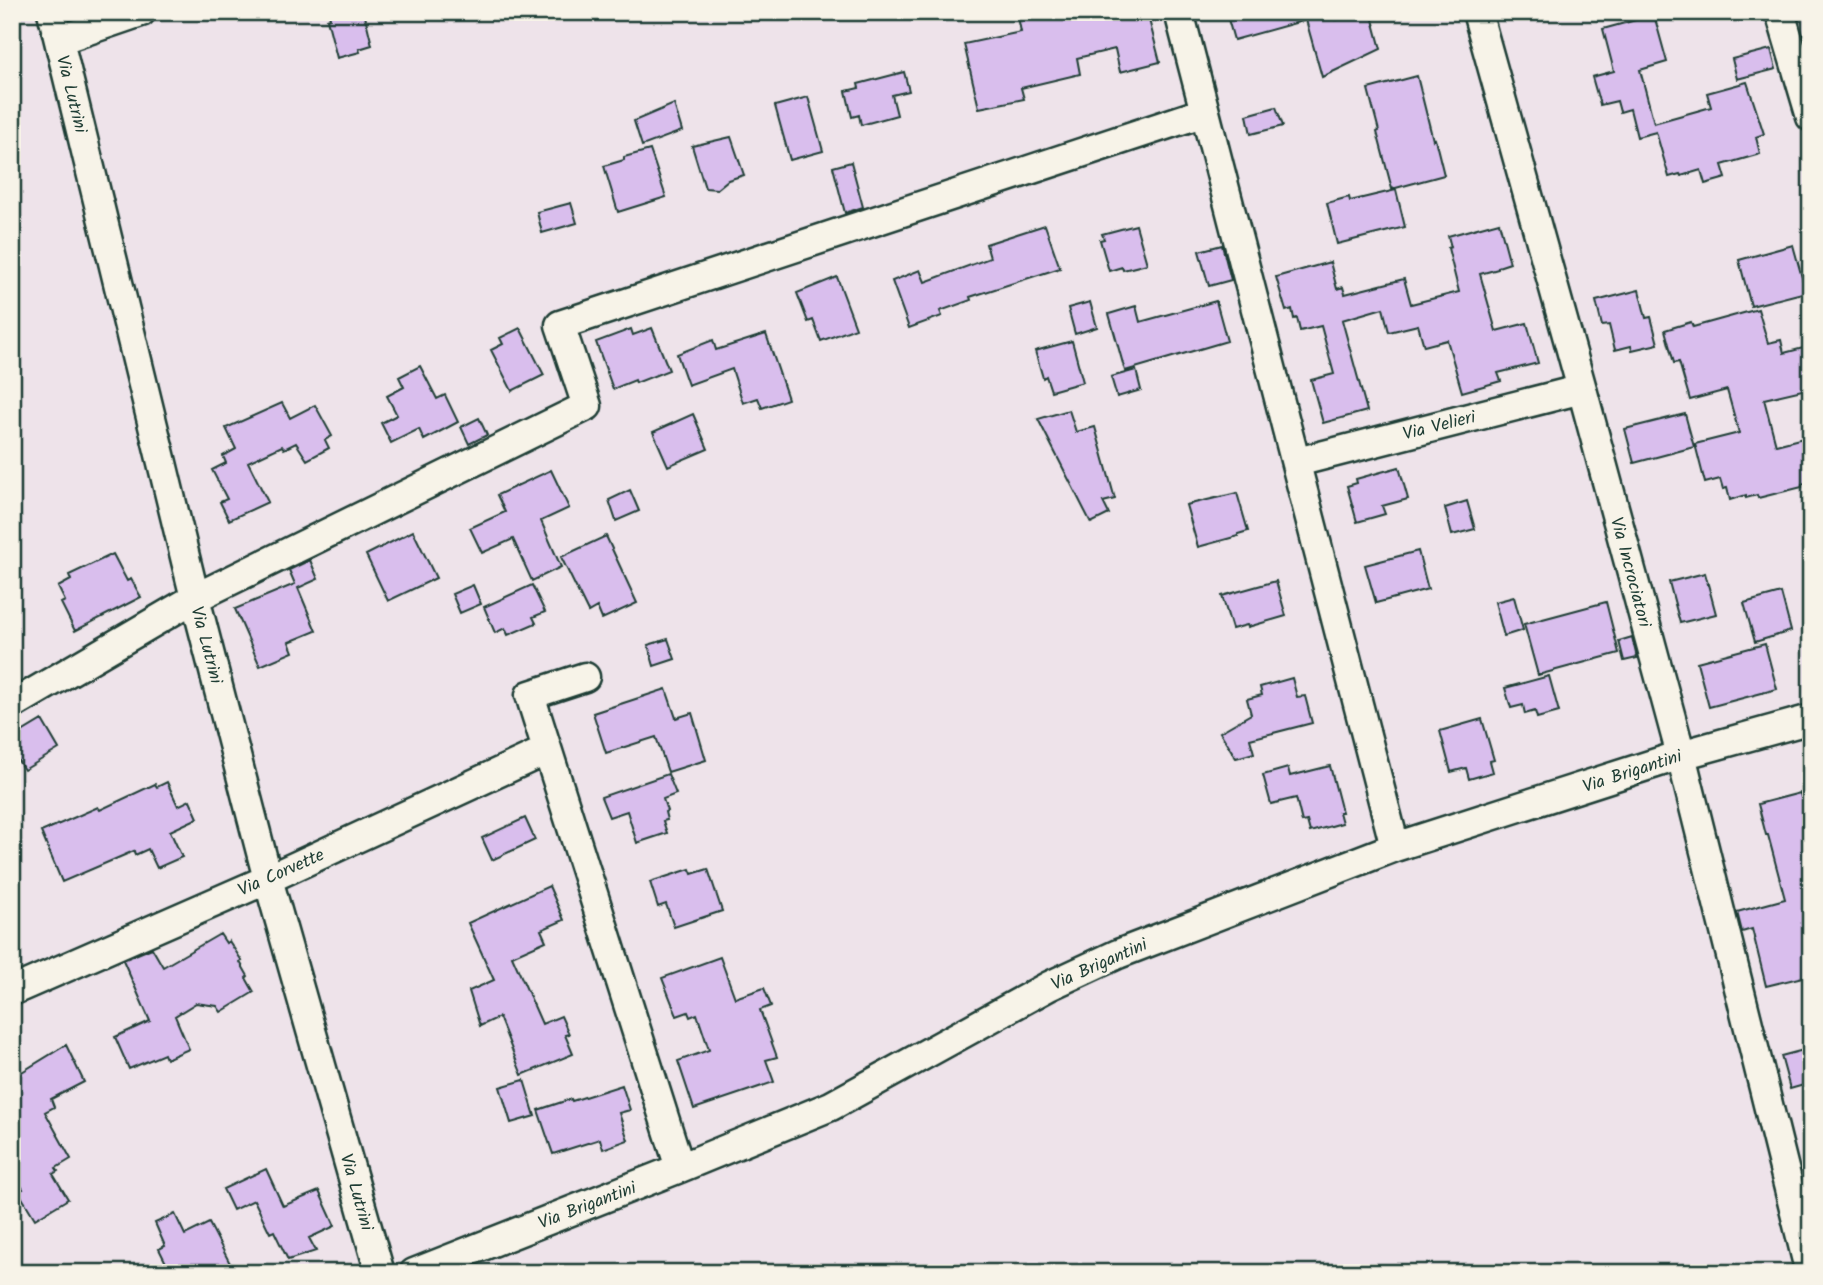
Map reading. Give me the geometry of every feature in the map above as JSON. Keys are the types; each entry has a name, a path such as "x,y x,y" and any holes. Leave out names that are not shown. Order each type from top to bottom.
{"street":[{"name":"Via Lutrini","path":"52,12 195,598 268,879 380,1273"},
{"path":"59,40 141,12"},
{"path":"1179,12 1395,847"},
{"name":"Via Incrociatori","path":"1477,12 1681,755 1810,1273"},
{"path":"1780,12 1811,117"},
{"path":"12,705 195,598 587,407 559,325 1205,112"},
{"name":"Via Velieri","path":"1297,462 1582,389"},
{"path":"585,677 530,695 680,1168"},
{"name":"Via Brigantini","path":"414,1273 831,1106 1049,986 1118,954 1395,847 1681,755 1811,719"},
{"name":"Via Corvette","path":"12,990 268,879 547,750"}],"building":[{"path":"329,12 364,12 372,45 359,49 360,52 337,58 327,19 330,18"},
{"path":"1017,12 1147,12 1160,62 1120,72 1115,49 1077,58 1080,74 1021,88 1024,99 979,108 964,44 1021,32"},
{"path":"1226,12 1334,12 1336,20 1371,12 1381,49 1322,77 1306,20 1234,40"},
{"path":"1654,15 1667,62 1640,70 1654,123 1711,107 1707,93 1747,82 1764,134 1756,137 1760,154 1722,165 1726,178 1705,184 1701,170 1669,177 1656,132 1637,137 1630,109 1620,112 1617,101 1600,105 1592,77 1614,71 1603,29"},
{"path":"1771,49 1776,69 1737,79 1732,59"},
{"path":"904,72 909,91 892,95 897,115 861,125 859,115 852,117 846,91 859,88 858,84"},
{"path":"1417,76 1444,175 1392,189 1368,89"},
{"path":"808,97 823,151 790,160 775,106"},
{"path":"674,104 682,131 642,146 634,121"},
{"path":"1276,107 1283,126 1251,134 1247,115"},
{"path":"731,137 744,175 728,180 717,189 705,188 692,146"},
{"path":"650,150 666,197 618,212 604,166"},
{"path":"851,162 863,207 845,213 833,167"},
{"path":"1396,190 1405,227 1337,244 1327,203 1349,197 1350,201"},
{"path":"571,203 577,223 542,233 537,212"},
{"path":"1499,222 1510,263 1480,274 1496,331 1527,323 1538,363 1498,373 1501,381 1462,392 1447,340 1424,346 1418,325 1389,332 1383,308 1342,320 1367,411 1323,423 1311,380 1334,374 1321,326 1300,331 1292,309 1286,311 1276,277 1330,262 1337,289 1343,287 1345,294 1404,279 1411,304 1459,292 1448,248 1451,247 1448,236"},
{"path":"1045,225 1060,268 970,297 971,300 940,311 942,316 909,328 892,281 920,270 925,282 990,258 986,244"},
{"path":"1136,225 1147,264 1109,271 1100,240 1104,239 1102,234"},
{"path":"1222,245 1231,280 1209,286 1199,251"},
{"path":"1793,245 1806,292 1751,306 1739,260"},
{"path":"837,277 856,328 821,341 813,320 808,322 797,293"},
{"path":"1639,290 1646,318 1651,317 1658,344 1632,350 1631,346 1615,350 1609,325 1602,326 1596,301"},
{"path":"1216,301 1227,341 1125,371 1109,314 1136,306 1140,322"},
{"path":"1090,302 1097,327 1075,334 1068,308"},
{"path":"1758,309 1768,343 1781,340 1784,353 1811,346 1811,388 1764,399 1776,445 1811,436 1811,481 1802,484 1802,487 1758,498 1757,495 1746,498 1746,495 1730,500 1727,488 1723,489 1720,479 1705,483 1695,444 1739,433 1727,390 1690,400 1679,362 1674,363 1665,330 1691,322 1693,327"},
{"path":"520,328 544,375 512,391 491,350 503,344 500,338"},
{"path":"652,328 669,370 613,389 596,342 631,329 633,335"},
{"path":"766,334 788,399 762,408 758,398 743,403 732,369 688,385 677,354 713,340 716,350"},
{"path":"1072,341 1083,382 1051,391 1046,376 1043,378 1035,351"},
{"path":"420,366 437,399 445,395 458,422 424,440 419,429 391,443 381,423 397,415 387,396 404,387 399,377"},
{"path":"1136,370 1141,390 1117,397 1111,377"},
{"path":"282,403 290,418 315,405 332,436 325,440 329,448 307,460 296,443 284,449 282,446 248,462 268,502 229,520 220,502 227,499 212,470 226,463 223,456 236,449 226,428"},
{"path":"1069,410 1076,432 1095,427 1115,499 1103,502 1109,514 1091,523 1038,419"},
{"path":"693,414 708,449 668,466 653,432"},
{"path":"1685,414 1694,447 1634,463 1625,429"},
{"path":"479,418 487,435 469,444 461,427"},
{"path":"1399,467 1408,499 1382,506 1385,514 1357,522 1347,486 1357,483 1356,479"},
{"path":"551,470 569,508 541,521 561,567 532,581 513,539 482,553 470,528 505,512 497,495"},
{"path":"630,490 639,511 616,521 609,500"},
{"path":"1237,493 1248,531 1198,547 1186,505"},
{"path":"1467,501 1475,529 1452,535 1445,508"},
{"path":"413,531 436,578 388,601 366,555"},
{"path":"606,536 637,603 602,619 597,607 588,612 561,557"},
{"path":"1418,551 1428,589 1376,603 1365,565"},
{"path":"113,554 127,581 131,579 141,597 75,631 61,603 65,601 58,587 71,580 69,575"},
{"path":"310,560 318,579 298,588 316,631 289,642 293,652 260,666 235,609 295,584 289,570"},
{"path":"1705,573 1716,614 1680,623 1669,582"},
{"path":"1276,581 1286,616 1232,629 1222,596"},
{"path":"473,585 481,604 460,613 452,594"},
{"path":"532,585 545,612 533,617 536,623 508,635 505,628 495,633 484,607"},
{"path":"1781,593 1791,631 1755,642 1744,603"},
{"path":"1514,597 1523,630 1504,636 1495,602"},
{"path":"1606,602 1619,653 1538,675 1524,624"},
{"path":"1632,637 1637,658 1624,661 1619,641"},
{"path":"668,639 675,659 654,666 648,645"},
{"path":"1765,644 1777,689 1709,707 1697,662"},
{"path":"1549,676 1559,712 1537,718 1535,711 1525,714 1523,705 1511,708 1505,688"},
{"path":"1292,678 1297,697 1305,696 1312,723 1250,739 1254,753 1236,758 1220,732 1251,714 1247,699 1262,695 1260,687"},
{"path":"666,689 676,718 692,713 706,760 668,772 656,737 606,753 593,713"},
{"path":"1482,719 1494,760 1490,761 1493,772 1469,779 1466,768 1451,772 1440,731"},
{"path":"42,720 59,749 24,770 12,751 12,738"},
{"path":"1330,766 1342,812 1339,812 1342,823 1310,832 1307,821 1302,822 1296,798 1271,804 1263,775 1288,768 1290,776"},
{"path":"668,774 676,794 663,799 667,820 663,821 667,833 637,843 627,811 609,817 601,797"},
{"path":"167,782 178,806 190,800 198,818 170,831 182,857 157,868 148,849 135,855 134,851 62,882 41,832 98,807 100,810 155,784 157,787"},
{"path":"1800,793 1801,797 1811,795 1811,975 1766,986 1752,929 1742,932 1737,912 1785,899 1758,804"},
{"path":"525,818 535,840 492,860 482,838"},
{"path":"690,869 692,874 708,869 722,911 674,927 666,904 658,907 650,882"},
{"path":"549,886 564,920 541,930 546,941 512,956 542,1024 561,1016 569,1034 565,1035 573,1054 522,1075 499,1017 480,1026 469,991 494,980 468,923"},
{"path":"220,934 226,943 229,941 242,961 240,962 248,976 246,978 254,992 221,1012 217,1006 196,1003 175,1016 189,1049 166,1059 164,1054 129,1069 115,1037 150,1021 123,960 152,948 163,967"},
{"path":"720,957 735,998 764,988 771,1006 760,1010 777,1057 766,1060 774,1082 694,1109 678,1061 709,1050 697,1014 690,1017 688,1012 677,1016 662,978"},
{"path":"66,1045 84,1082 51,1099 54,1107 45,1112 71,1159 56,1168 58,1171 53,1174 68,1199 35,1219 18,1191 23,1189 12,1171 12,1078"},
{"path":"1811,1048 1811,1083 1790,1089 1781,1056"},
{"path":"524,1080 535,1116 511,1123 500,1087"},
{"path":"622,1085 630,1110 619,1113 628,1140 603,1149 600,1139 553,1154 538,1110"},
{"path":"266,1169 283,1206 319,1191 335,1226 309,1238 316,1251 288,1260 274,1231 270,1233 254,1200 233,1210 223,1189"},
{"path":"175,1214 185,1235 209,1223 235,1273 171,1273 159,1249 165,1246 155,1223"}]}
